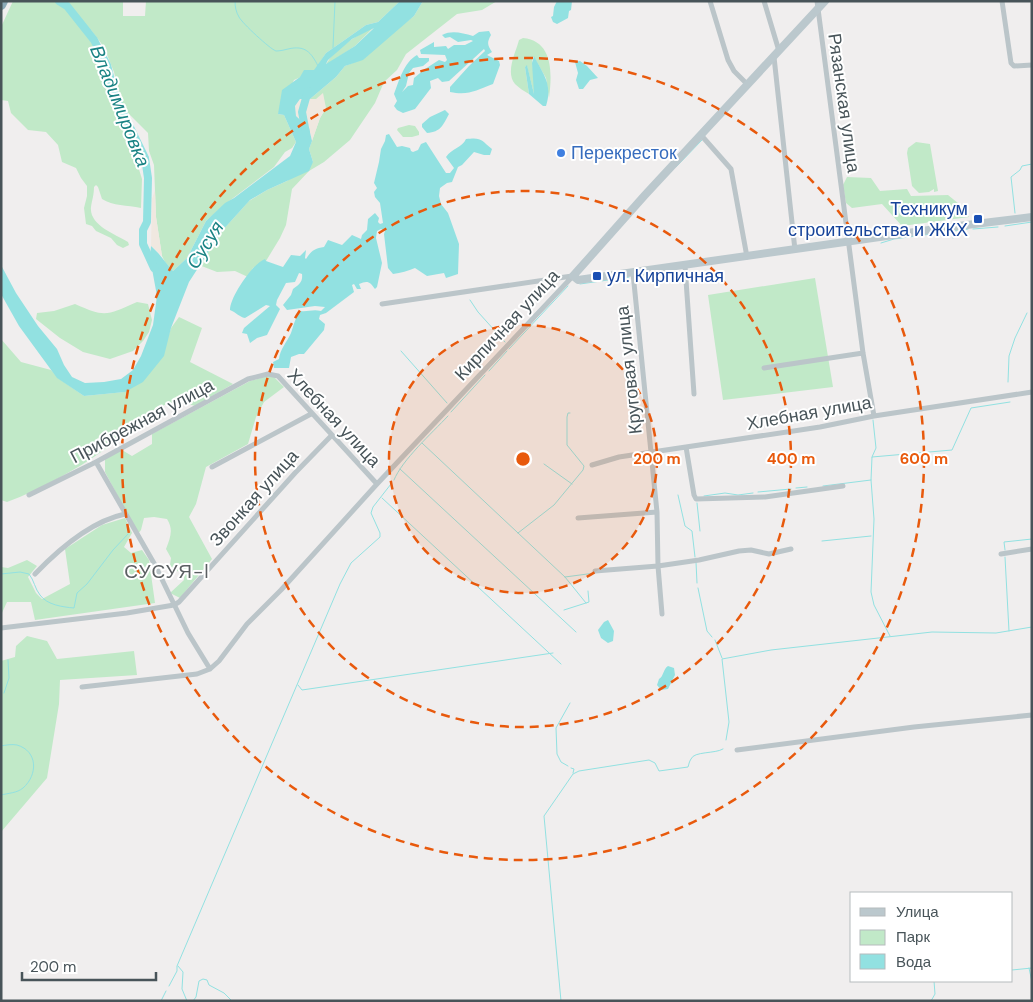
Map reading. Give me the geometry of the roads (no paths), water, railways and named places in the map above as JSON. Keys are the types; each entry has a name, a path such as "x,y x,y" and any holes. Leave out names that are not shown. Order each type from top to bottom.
{"highway":[{"path":"1,6 3,1"}],"street":[{"path":"710,1 728,60 734,71 748,85"},
{"path":"764,1 777,54 795,250"},
{"name":"Кирпичная улица","path":"210,669 219,661 248,624 573,276 777,54 817,6 825,1"},
{"path":"1002,1 1010,63 1014,66 1032,65"},
{"name":"Рязанская улица","path":"817,6 863,353 874,416"},
{"path":"701,135 731,169 747,257"},
{"path":"382,304 573,276 578,280 633,273 1032,217"},
{"path":"685,266 694,394"},
{"name":"Круговая улица","path":"633,273 652,452 662,614"},
{"path":"764,368 863,353"},
{"name":"Хлебная улица","path":"268,374 278,376 377,484"},
{"name":"Прибрежная улица","path":"29,495 96,462 248,379 268,374"},
{"name":"Хлебная улица","path":"592,465 619,457 820,427 874,416 1032,392"},
{"path":"212,467 311,414"},
{"name":"Звонкая улица","path":"174,605 179,602 295,473 331,436"},
{"path":"686,446 696,499 765,497 843,486"},
{"path":"82,687 197,674 210,669 188,633 154,565 96,462"},
{"path":"578,518 657,512"},
{"path":"35,574 62,548 106,520 125,514"},
{"path":"596,571 658,566 699,560 739,551 751,550 769,554 791,549"},
{"path":"1001,554 1032,549"},
{"path":"1,628 127,613 174,605"},
{"path":"737,750 1032,715"}],"water":[{"path":"400,1 423,1 414,16 363,60 345,66 336,77 310,99 300,99 295,106 296,116 309,128 312,141 309,149 313,162 309,171 250,200 222,231 189,282 171,328 164,356 143,382 125,392 84,396 57,378 19,326 1,294 1,265 16,293 38,326 57,349 72,377 85,383 121,379 133,370 141,356 153,325 157,296 150,258 151,246 173,271 187,258 206,221 225,203 290,156 296,142 284,115 278,114 282,90 300,77 304,70 314,70 326,53 366,25 378,22","holes":["374,28 355,46 326,64 352,39"]},
{"path":"557,1 572,1 568,18 557,24 553,22 551,17 553,16"},
{"path":"489,31 491,35 488,44 492,52 487,55 499,61 500,65 493,84 467,93 450,92 450,87 485,51 484,49 449,81 442,82 438,78 430,81 431,88 415,109 403,113 397,110 394,106 397,101 394,94 402,72 412,58 417,55 419,58 429,58 429,61 423,66 413,68 409,73 406,86 402,92 408,86 413,85 414,78 425,69 439,60 445,62 447,60 445,55 421,54 420,50 434,42 434,47 446,46 448,49 454,45 465,45 473,41 458,42 450,37 445,38 442,35 446,33 457,32 473,36 479,32"},
{"path":"534,56 548,85 546,106 543,106 529,94 525,67 527,65 534,94 532,63"},
{"path":"580,61 598,78 590,80 583,89 579,89 576,80 578,73 575,62"},
{"path":"445,110 449,114 443,125 436,131 427,133 422,124 430,117"},
{"path":"389,134 397,147 410,148 413,152 426,142 446,173 450,173 454,168 446,157 466,139 475,138 481,140 492,149 490,155 474,152 458,167 452,182 440,188 441,204 448,213 459,244 458,274 446,278 444,273 427,276 415,268 393,274 388,268 385,231 381,229 377,231 376,238 382,263 377,287 375,289 367,282 359,284 361,289 357,289 354,284 352,285 354,292 326,313 320,315 319,319 325,324 324,330 304,354 291,357 289,368 274,368 273,362 279,359 299,313 301,311 321,311 325,307 315,306 287,310 283,305 293,289 301,281 302,274 299,273 295,282 286,283 277,300 276,305 280,309 267,335 257,338 250,343 247,334 242,333 244,328 270,306 266,305 245,318 241,317 230,310 234,297 249,273 265,259 283,267 291,255 300,256 306,250 306,259 314,250 324,247 328,240 342,245 352,235 361,239 367,230 368,219 375,213 379,218 378,222 380,224 383,223 380,203 375,197 374,192 377,188 374,183 381,149 386,135"},
{"path":"608,620 614,631 613,641 608,643 601,638 598,630"},
{"path":"668,666 674,668 675,675 668,689 661,690 657,685"}],"waterway":[{"name":"Владимировка","path":"59,1 67,6 94,40 107,65 115,96 145,158 148,178 147,222 143,230 143,244 154,268"},
{"path":"235,1 236,11 241,20 268,46 276,51 294,48 303,49 310,53 318,66"},
{"path":"333,48 335,1"},
{"name":"Сусуя","path":"306,133 302,112 308,91"},
{"path":"676,167 702,140"},
{"path":"1015,213 1011,177 1022,166 1032,164"},
{"path":"1005,226 1032,222"},
{"path":"973,229 998,227"},
{"path":"953,238 954,231 968,229"},
{"path":"881,243 894,239 946,232"},
{"path":"636,276 643,275"},
{"path":"580,284 629,277"},
{"path":"509,349 568,286"},
{"path":"470,300 478,312 505,342"},
{"path":"1008,382 1009,356 1027,313"},
{"path":"401,351 447,403"},
{"path":"489,371 507,351"},
{"path":"451,412 485,375"},
{"path":"890,636 874,605 871,592 874,519 871,480 872,457 952,450 971,408 1010,402"},
{"path":"518,533 554,505 583,470 584,466 567,445 567,417 568,413 570,413"},
{"path":"394,480 410,455 448,416"},
{"path":"872,457 876,448 873,420"},
{"path":"422,443 565,577 586,603"},
{"path":"544,464 572,484"},
{"path":"400,469 576,632"},
{"path":"823,486 871,480"},
{"path":"169,986 340,584 351,563 380,537 371,513 373,507 391,484"},
{"path":"796,488 807,487"},
{"path":"758,492 791,489"},
{"path":"704,496 725,493 738,495 753,493"},
{"path":"678,495 685,526 692,531 695,557"},
{"path":"382,498 561,664"},
{"path":"697,503 700,531"},
{"path":"1,574 20,572 29,574 38,593 43,598 56,605 74,608 77,593 87,584 128,534"},
{"path":"822,541 871,536"},
{"path":"1005,550 1004,542 1032,539"},
{"path":"1005,557 1009,631"},
{"path":"696,562 697,583"},
{"path":"565,577 595,573"},
{"path":"698,588 707,631 712,637"},
{"path":"564,610 589,602 588,591"},
{"path":"726,740 729,722 722,659 771,650 932,632 996,633 1032,627"},
{"path":"715,640 722,658"},
{"path":"298,685 302,690 553,653"},
{"path":"4,693 9,678 8,660"},
{"path":"568,766 561,762 557,754 556,728 570,703"},
{"path":"1,746 17,745 24,748 29,752 34,764 31,777 21,790 1,795"},
{"path":"561,1001 544,816 573,774 579,771 649,760 655,763 659,771 688,767 693,756 723,749"},
{"path":"571,768 574,769 573,773"},
{"path":"178,966 183,972 182,989 187,1001"},
{"path":"1029,968 1032,982"},
{"path":"1013,970 1032,968"},
{"path":"193,1001 196,997 199,981 203,979 207,980 209,985 224,993 232,1001"},
{"path":"931,1001 935,994 934,982"},
{"path":"161,1001 166,991"}],"place":[{"name":"Перекресток","path":"561,153"},
{"name":"Техникум строительства и ЖКХ","path":"978,219"},
{"name":"ул. Кирпичная","path":"597,276"}],"district":[{"name":"СУСУЯ-I","path":"167,571"}]}
